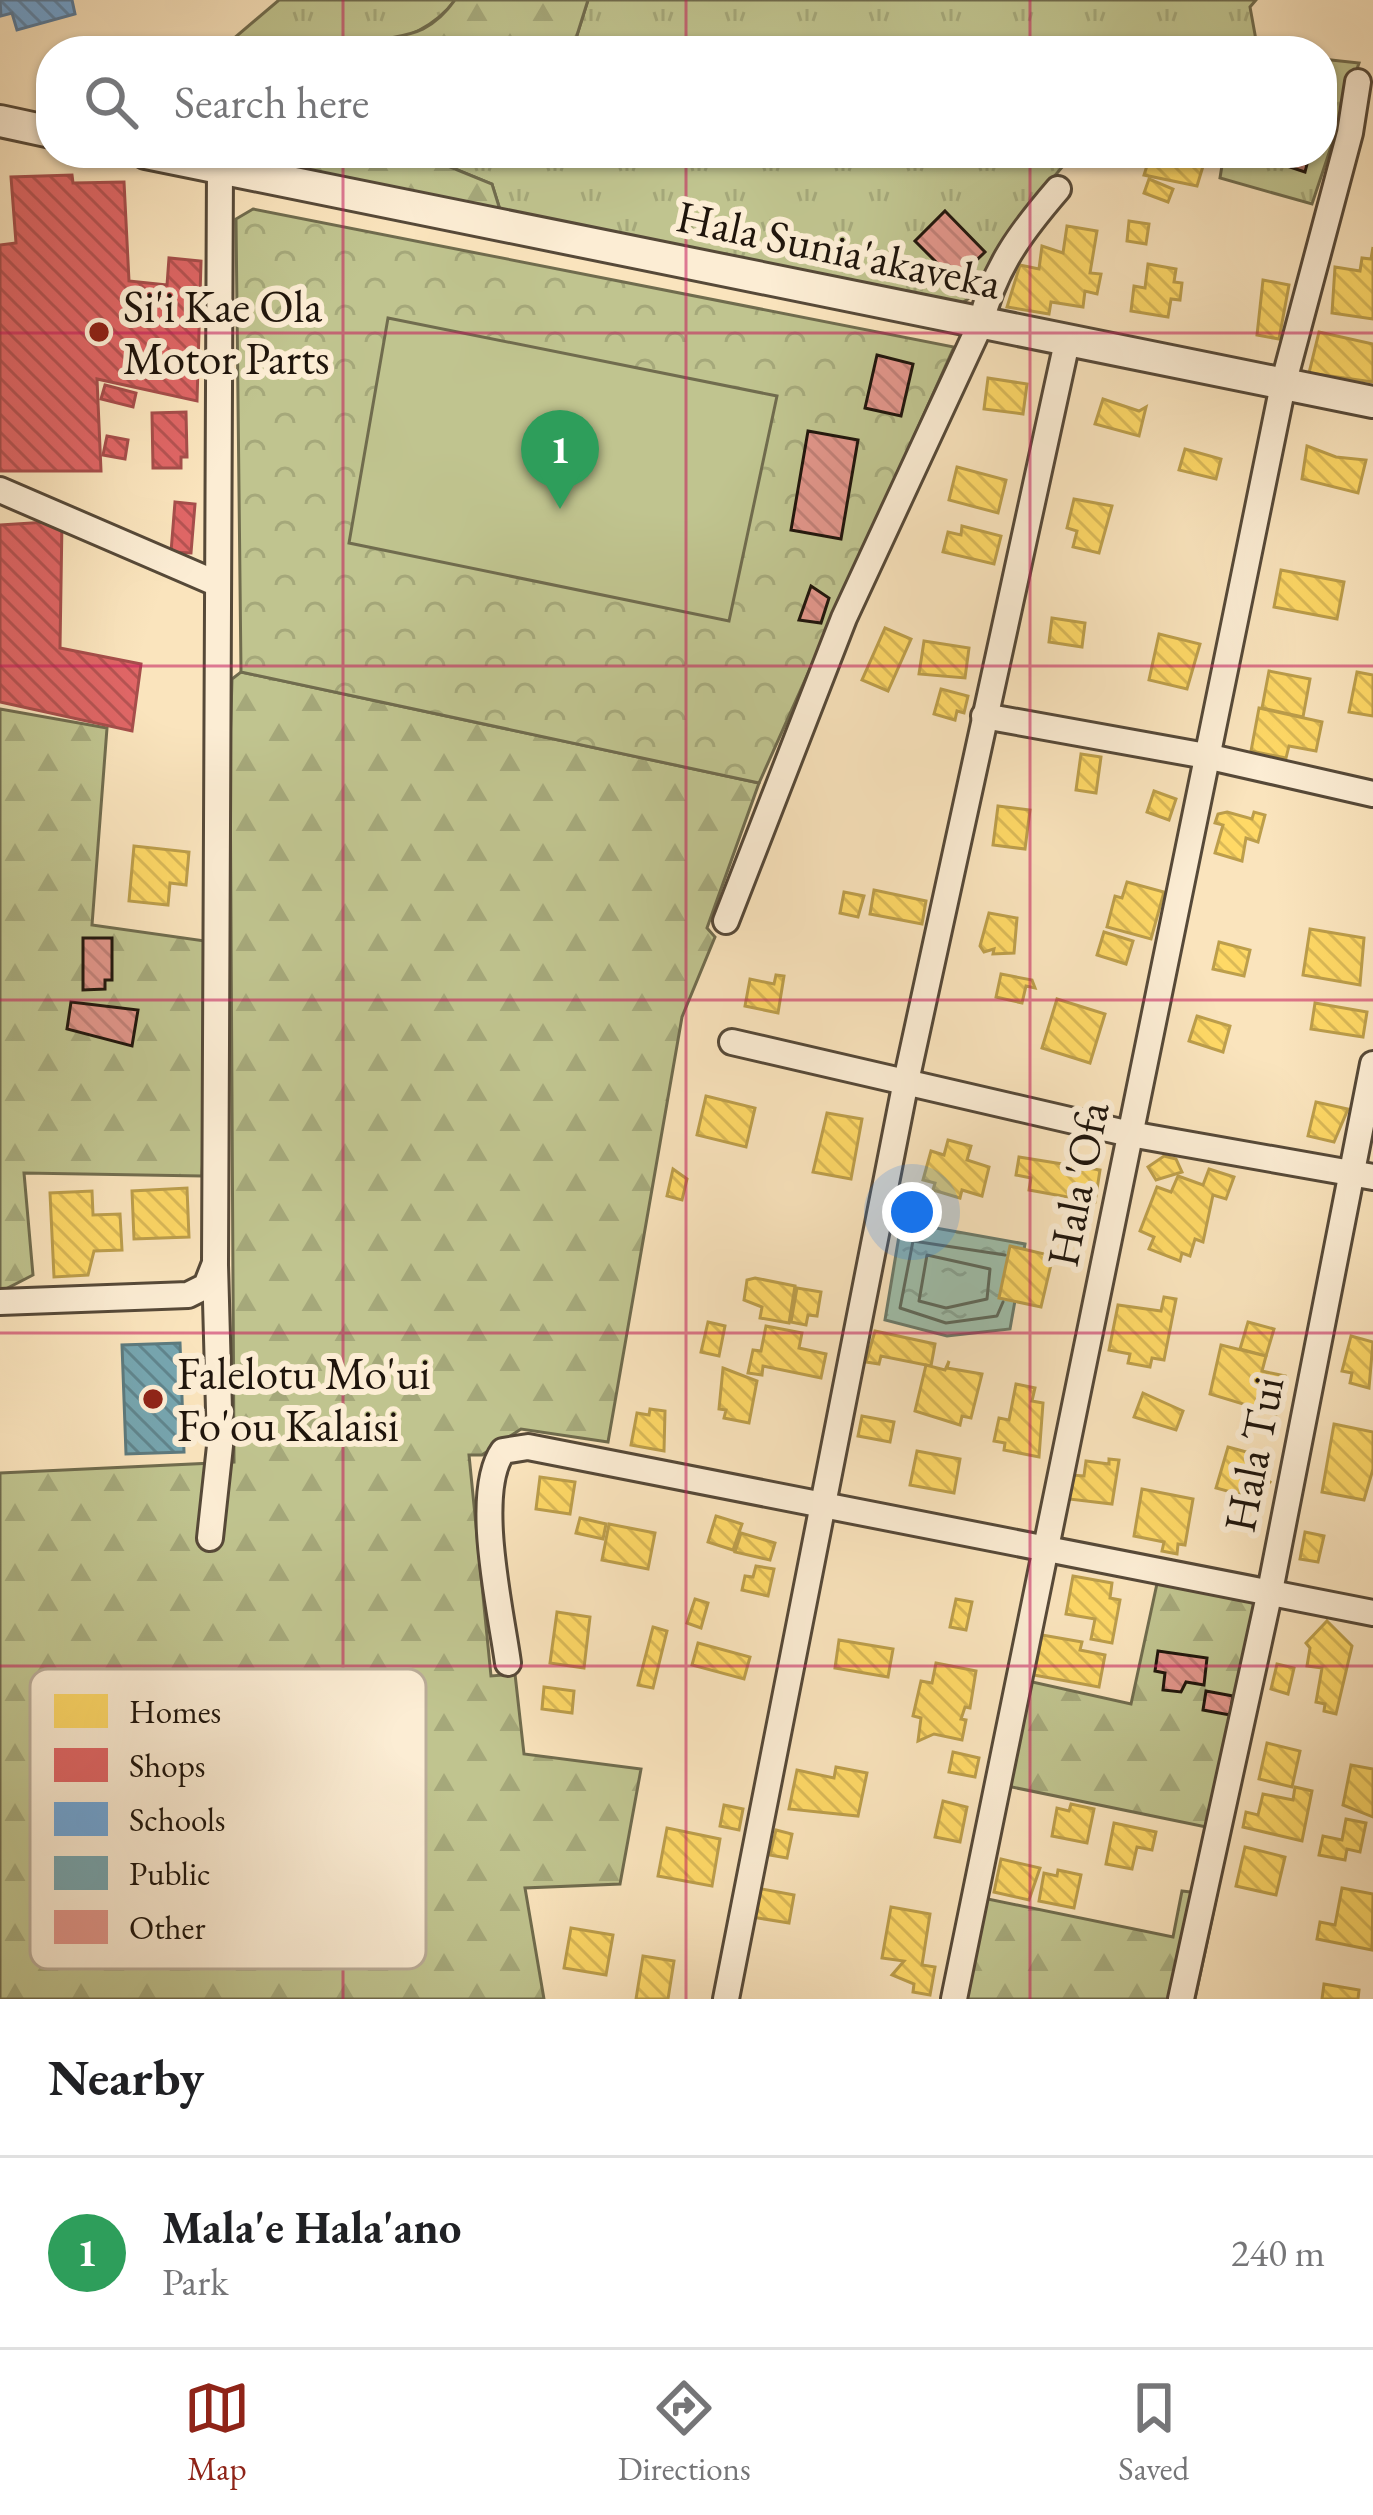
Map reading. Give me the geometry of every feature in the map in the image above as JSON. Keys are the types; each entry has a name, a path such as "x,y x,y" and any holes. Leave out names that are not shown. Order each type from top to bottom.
{"street":[{"name":"Hala 'Ofa","path":"954,1999 1282,385 1350,133 1358,82"},
{"path":"0,121 36,129"},
{"name":"Hala Sunia'akaveka","path":"215,168 1373,402"},
{"path":"210,1538 220,1446 215,1263 220,169"},
{"path":"726,921 844,619 981,323 992,280 1017,237 1058,189"},
{"path":"726,1999 905,1086 1067,342"},
{"path":"0,490 218,584"},
{"path":"984,716 1206,756 1373,794"},
{"path":"732,1042 905,1086 1130,1134 1362,1175"},
{"name":"Hala Tui","path":"1181,1999 1362,1175 1373,1064"},
{"path":"0,1301 188,1295 206,1286 215,1263"},
{"path":"508,1663 492,1533 491,1467 503,1451 528,1447 1373,1613"}],"green space":[{"path":"279,0 455,0 434,21 406,36 237,36"},
{"path":"455,0 588,0 577,36 396,36 417,31"},
{"path":"588,0 1256,0 1250,7 1255,36 577,36"},
{"path":"1337,61 1359,63 1337,129"},
{"path":"272,168 453,168 492,184 501,213"},
{"path":"453,168 1061,168 1020,217 977,293 962,303 501,213 492,184"},
{"path":"1222,168 1324,168 1312,204 1220,178"},
{"path":"253,209 954,347 759,783 241,672 236,219"},
{"path":"388,318 777,396 729,621 349,543"},
{"path":"241,672 759,783 707,928 715,937 682,1017 608,1442 521,1429 482,1455 469,1455 491,1676 515,1674 524,1754 641,1769 620,1884 525,1888 544,1999 0,1999 0,1473 234,1462 232,679"},
{"path":"0,709 107,728 92,925 212,942 202,1176 24,1173 33,1275 0,1292"},
{"path":"1158,1579 1249,1597 1257,1610 1211,1828 1007,1786 1028,1681 1131,1704"},
{"path":"1182,1891 1217,1895 1195,1999 965,1999 983,1898 1173,1937"}],"water":[{"path":"930,1227 1025,1244 1010,1329 947,1336 885,1320 900,1230"}],"building: Homes":[{"path":"1146,168 1202,168 1197,186 1144,175"},
{"path":"1149,179 1173,189 1168,202 1144,193"},
{"path":"1129,221 1149,224 1146,244 1127,241"},
{"path":"1067,226 1097,231 1090,273 1101,274 1097,294 1085,291 1083,307 1051,302 1049,314 1007,307 1020,265 1039,269 1042,246 1063,253"},
{"path":"1373,247 1373,319 1332,313 1335,267 1360,271 1362,258 1371,259"},
{"path":"1148,264 1176,269 1174,282 1182,283 1180,300 1171,299 1168,317 1131,311 1134,286 1145,288"},
{"path":"1263,280 1289,285 1279,339 1257,335"},
{"path":"1319,332 1373,344 1373,382 1309,373"},
{"path":"988,378 1027,384 1023,414 984,409"},
{"path":"1103,399 1139,411 1146,407 1139,436 1095,424"},
{"path":"1307,446 1336,457 1366,460 1358,493 1302,479"},
{"path":"1185,449 1221,459 1216,479 1179,470"},
{"path":"957,467 1006,480 998,513 949,500"},
{"path":"1074,499 1112,506 1099,553 1073,547 1077,531 1067,528"},
{"path":"962,526 1001,536 994,564 943,552 948,532 961,535"},
{"path":"1281,570 1344,582 1337,619 1274,607"},
{"path":"1052,618 1085,623 1082,647 1049,642"},
{"path":"885,628 911,639 888,691 862,680"},
{"path":"1159,634 1200,644 1187,689 1149,680"},
{"path":"924,641 969,648 965,678 919,674"},
{"path":"1269,671 1310,679 1303,717 1262,708"},
{"path":"1357,672 1373,675 1373,716 1349,712"},
{"path":"941,689 968,696 964,713 957,711 955,720 934,714"},
{"path":"1259,708 1322,722 1316,751 1289,746 1286,758 1251,751"},
{"path":"1081,754 1101,757 1096,793 1076,790"},
{"path":"1154,791 1176,799 1169,820 1147,812"},
{"path":"998,806 1030,810 1025,849 993,845"},
{"path":"1254,812 1265,815 1258,842 1246,838 1242,861 1215,853 1223,825 1215,823 1218,814 1252,819"},
{"path":"134,846 189,852 186,885 170,883 168,905 129,901"},
{"path":"1127,882 1164,892 1151,939 1107,927 1115,896 1122,898"},
{"path":"874,890 926,901 922,924 870,914"},
{"path":"844,892 864,896 858,917 840,913"},
{"path":"989,913 1017,918 1014,953 993,954 994,949 984,952 980,946"},
{"path":"1310,929 1364,938 1360,985 1303,975"},
{"path":"1104,932 1133,941 1126,964 1097,955"},
{"path":"1219,942 1250,950 1244,976 1213,969"},
{"path":"1001,974 1032,980 1035,988 1026,986 1022,1003 996,997"},
{"path":"776,975 784,976 778,1013 745,1006 750,979 774,984"},
{"path":"1057,999 1105,1014 1090,1063 1042,1048"},
{"path":"1315,1003 1367,1012 1363,1037 1311,1029"},
{"path":"1197,1016 1230,1026 1223,1052 1189,1041"},
{"path":"706,1096 755,1108 746,1147 697,1135"},
{"path":"1316,1102 1348,1109 1334,1142 1308,1136"},
{"path":"827,1113 862,1119 851,1179 813,1172"},
{"path":"948,1140 971,1146 967,1160 989,1167 982,1196 962,1190 960,1198 933,1190 935,1183 923,1180 931,1151 944,1155"},
{"path":"1164,1156 1176,1159 1182,1172 1156,1180 1148,1167"},
{"path":"1019,1157 1100,1170 1095,1202 1029,1190 1031,1178 1016,1175"},
{"path":"673,1169 687,1179 682,1200 667,1196"},
{"path":"1209,1169 1234,1177 1226,1199 1213,1195 1203,1242 1195,1239 1190,1256 1182,1253 1180,1261 1149,1249 1154,1237 1140,1231 1157,1187 1171,1192 1178,1176 1203,1185"},
{"path":"187,1188 189,1237 134,1239 132,1191"},
{"path":"92,1191 93,1215 120,1214 122,1250 94,1251 88,1275 54,1277 50,1193"},
{"path":"1010,1246 1053,1256 1041,1307 999,1298"},
{"path":"747,1280 795,1286 789,1323 760,1318 762,1307 744,1300"},
{"path":"797,1288 821,1292 817,1316 808,1315 806,1325 791,1322"},
{"path":"1164,1297 1176,1299 1164,1360 1152,1358 1150,1367 1128,1363 1130,1354 1109,1350 1118,1305 1161,1311"},
{"path":"708,1322 725,1326 719,1356 701,1352"},
{"path":"1248,1322 1274,1329 1266,1356 1240,1349"},
{"path":"766,1326 802,1333 799,1348 826,1354 821,1378 763,1366 762,1375 748,1373 753,1350 761,1351"},
{"path":"875,1331 935,1344 931,1366 881,1356 879,1364 866,1362"},
{"path":"1351,1336 1373,1342 1369,1388 1350,1383 1352,1373 1342,1371"},
{"path":"1221,1345 1266,1356 1262,1371 1285,1376 1276,1414 1210,1394"},
{"path":"949,1361 947,1368 982,1374 971,1418 962,1416 960,1425 915,1411 926,1365 945,1370"},
{"path":"723,1368 757,1381 749,1423 724,1418 726,1410 719,1409"},
{"path":"1016,1384 1035,1388 1032,1401 1043,1403 1039,1457 1004,1450 1005,1443 994,1441 999,1418 1009,1420"},
{"path":"1143,1393 1183,1411 1176,1430 1134,1417"},
{"path":"650,1409 665,1411 664,1451 631,1445 637,1413 649,1415"},
{"path":"862,1416 894,1422 890,1442 858,1436"},
{"path":"1334,1424 1373,1432 1373,1469 1364,1500 1322,1492"},
{"path":"1228,1447 1265,1457 1260,1473 1270,1482 1264,1489 1256,1486 1253,1498 1216,1488"},
{"path":"917,1451 960,1459 954,1493 910,1485"},
{"path":"1109,1459 1119,1460 1112,1504 1069,1499 1072,1475 1084,1476 1086,1461 1109,1464"},
{"path":"540,1477 575,1482 570,1514 536,1509"},
{"path":"1142,1489 1193,1499 1185,1545 1178,1544 1177,1554 1162,1551 1164,1542 1134,1536"},
{"path":"716,1516 742,1524 733,1550 708,1542"},
{"path":"580,1518 606,1524 603,1539 576,1533"},
{"path":"609,1524 655,1533 648,1569 602,1560"},
{"path":"1305,1532 1324,1536 1318,1562 1300,1559"},
{"path":"741,1533 775,1543 770,1560 735,1552"},
{"path":"756,1566 774,1569 768,1596 742,1590 745,1576 753,1577"},
{"path":"1073,1576 1112,1583 1110,1598 1120,1600 1112,1643 1091,1639 1095,1619 1066,1614"},
{"path":"695,1599 708,1603 701,1628 687,1623"},
{"path":"956,1599 972,1602 966,1630 950,1627"},
{"path":"557,1612 590,1617 584,1668 550,1663"},
{"path":"1327,1621 1352,1646 1336,1714 1324,1711 1325,1704 1316,1702 1322,1668 1307,1666 1310,1648 1306,1643"},
{"path":"653,1627 667,1631 653,1688 638,1685"},
{"path":"1042,1635 1082,1642 1080,1650 1105,1655 1099,1687 1034,1675"},
{"path":"839,1640 893,1649 888,1677 835,1668"},
{"path":"698,1643 750,1657 744,1679 692,1665"},
{"path":"936,1663 976,1671 970,1708 965,1707 961,1719 966,1720 962,1740 934,1734 918,1741 921,1718 913,1716 921,1681 932,1683"},
{"path":"1277,1664 1294,1668 1288,1694 1271,1689"},
{"path":"544,1687 574,1691 572,1713 542,1709"},
{"path":"1267,1743 1300,1751 1292,1787 1259,1779"},
{"path":"953,1752 979,1758 975,1777 949,1772"},
{"path":"1351,1765 1373,1769 1373,1817 1343,1805"},
{"path":"836,1767 867,1773 858,1816 789,1809 797,1770 834,1778"},
{"path":"1295,1787 1312,1791 1302,1841 1243,1827 1246,1812 1258,1815 1263,1794 1293,1800"},
{"path":"943,1801 967,1807 960,1842 935,1837"},
{"path":"1071,1804 1094,1809 1087,1843 1052,1836 1057,1808 1069,1811"},
{"path":"724,1805 743,1809 739,1830 720,1826"},
{"path":"1346,1819 1366,1823 1360,1852 1347,1849 1345,1860 1319,1855 1323,1836 1342,1840"},
{"path":"1114,1823 1156,1832 1152,1850 1137,1847 1132,1869 1106,1864"},
{"path":"667,1828 720,1839 712,1886 658,1876"},
{"path":"776,1830 792,1834 787,1858 770,1855"},
{"path":"1245,1847 1285,1857 1276,1895 1236,1886"},
{"path":"1001,1859 1040,1868 1029,1900 994,1892"},
{"path":"1058,1870 1081,1875 1074,1908 1039,1901 1044,1873 1057,1876"},
{"path":"757,1888 794,1895 789,1923 752,1917"},
{"path":"1342,1888 1373,1894 1372,1950 1317,1939 1320,1922 1335,1925"},
{"path":"891,1907 930,1914 922,1965 935,1967 930,1995 913,1992 914,1984 892,1975 904,1961 882,1958"},
{"path":"571,1928 613,1935 606,1975 564,1968"},
{"path":"643,1956 674,1961 668,1999 636,1999"},
{"path":"1324,1984 1359,1990 1358,1999 1322,1999"}],"building: Shops":[{"name":"Si'i Kae Ola Motor Parts","path":"72,175 73,183 124,182 129,281 167,285 169,258 201,261 197,401 97,379 101,471 0,471 0,245 16,243 11,177"},
{"path":"105,385 136,393 133,407 101,399"},
{"path":"186,412 187,457 181,457 181,468 153,468 152,413"},
{"path":"107,436 128,440 125,459 103,455"},
{"path":"175,502 195,504 191,553 171,552"},
{"path":"62,521 60,648 141,664 132,731 0,702 0,525"}],"building: Schools":[{"path":"0,0 72,0 75,14 17,30 12,13 1,16"}],"building: Public":[{"name":"Falelotu Mo'ui Fo'ou Kalaisi","path":"180,1343 184,1452 126,1454 122,1345"}],"building: Other":[{"path":"945,211 985,252 955,281 915,241"},
{"path":"877,355 913,364 901,416 865,408"},
{"path":"808,431 858,440 841,539 791,530"},
{"path":"811,586 829,598 821,623 799,620"},
{"path":"83,938 112,938 112,980 105,980 105,989 83,990"},
{"path":"71,1002 138,1010 132,1046 67,1029"},
{"path":"1158,1651 1207,1658 1204,1685 1186,1682 1181,1692 1163,1690 1165,1673 1155,1671"},
{"path":"1206,1691 1233,1696 1230,1715 1203,1710"}],"place":[{"name":"Si'i Kae Ola Motor Parts","path":"99,332"},
{"name":"Mala'e Hala'ano","path":"560,509"},
{"name":"Falelotu Mo'ui Fo'ou Kalaisi","path":"153,1399"}]}
